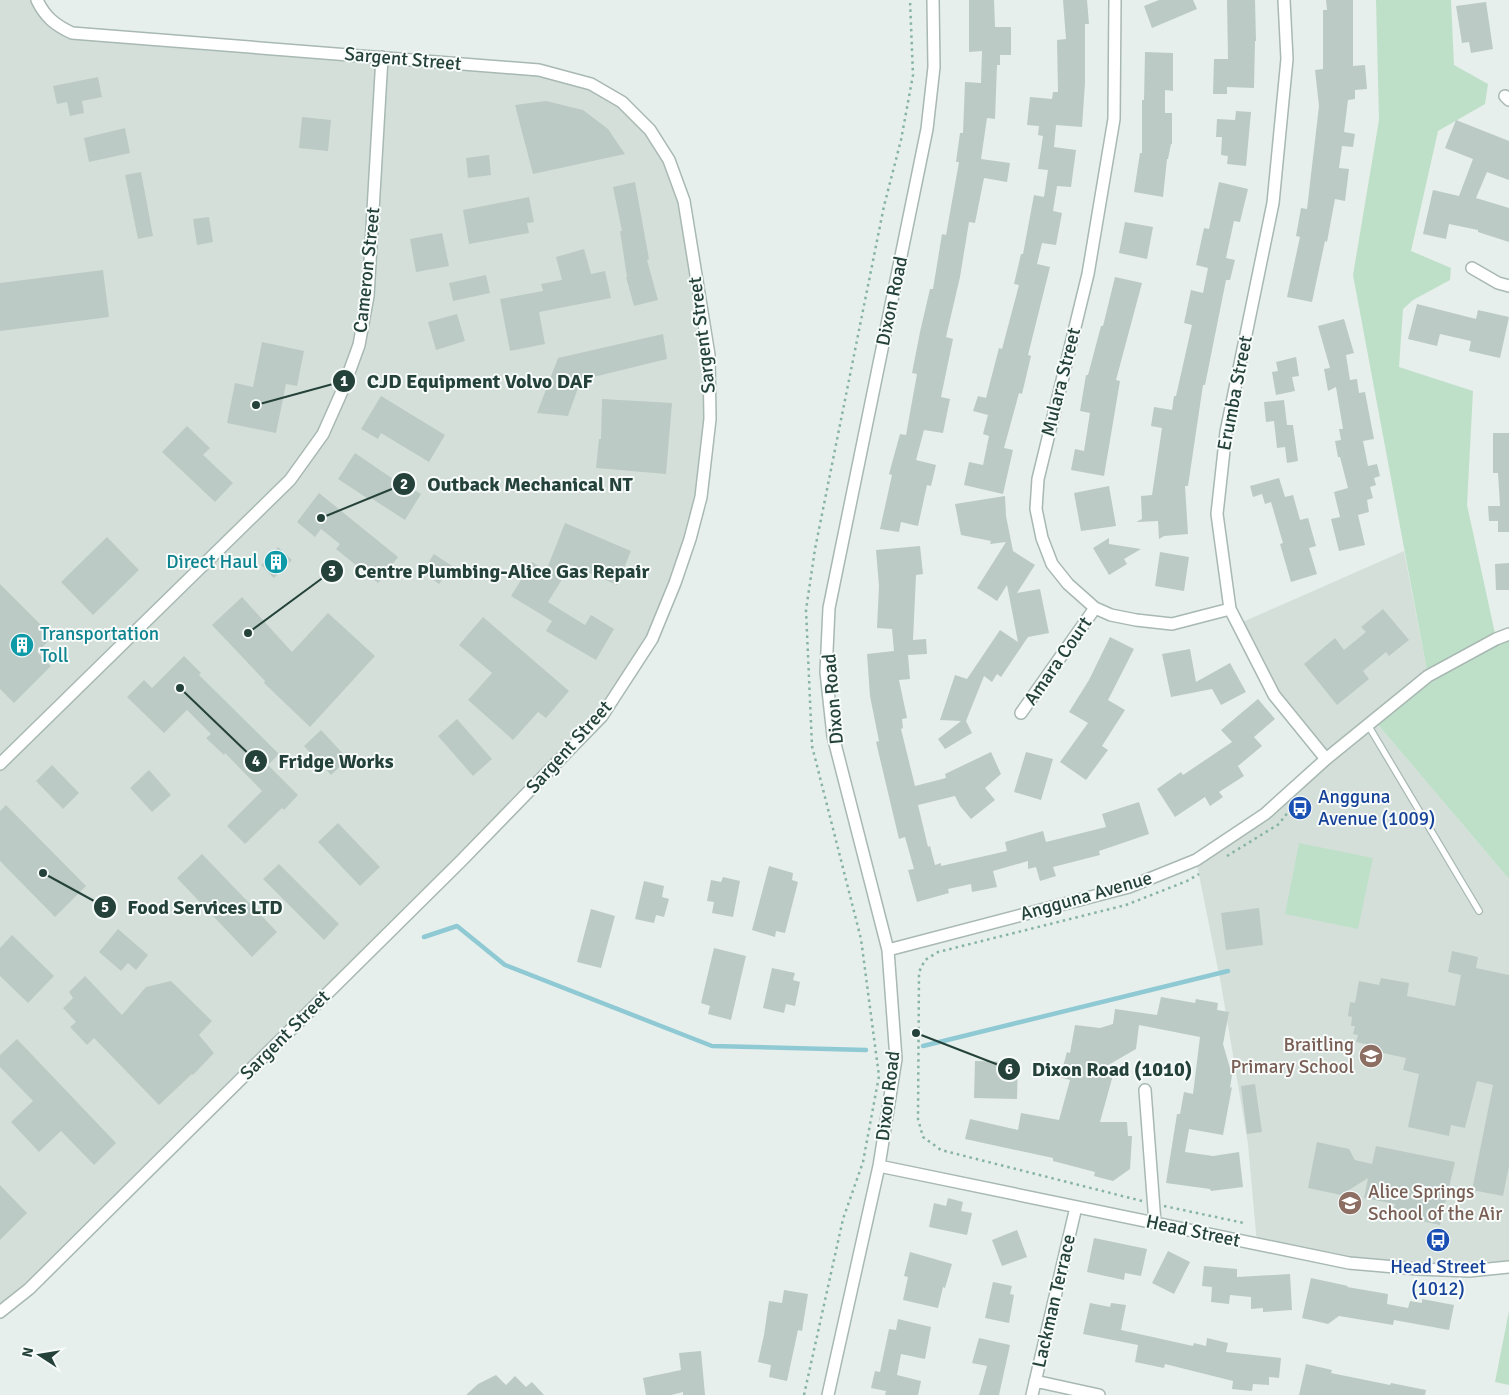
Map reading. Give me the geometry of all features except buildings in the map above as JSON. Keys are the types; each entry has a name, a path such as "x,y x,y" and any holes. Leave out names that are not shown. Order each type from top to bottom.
{"street":[{"name":"Sargent Street","path":"0,1312 29,1288 461,862 602,716 652,639 675,583 690,540 701,497 710,428 708,355 684,201 669,160 650,130 622,102 591,84 539,70 72,33 55,24 43,12 36,0"},
{"name":"Dixon Road","path":"828,1395 879,1166 896,1059 888,950 834,736 826,672 829,608 927,129 934,67 933,0"},
{"name":"Mulara Street","path":"1115,0 1114,119 1088,274 1038,479 1036,508 1042,538 1052,564 1068,584 1095,608 1111,615 1172,624 1230,609"},
{"name":"Erumba Street","path":"1284,0 1288,59 1273,203 1226,432 1217,514 1230,609 1274,695 1326,759"},
{"name":"Cameron Street","path":"0,764 290,480 323,434 344,390 359,345 368,296 382,57"},
{"path":"1472,268 1498,283 1509,286"},
{"name":"Amara Court","path":"1021,713 1095,608"},
{"name":"Angguna Avenue","path":"888,950 1129,887 1196,860 1265,814 1326,759 1428,676 1496,639 1509,634"},
{"path":"1145,1090 1154,1223"},
{"name":"Head Street","path":"879,1166 1349,1263 1418,1270 1469,1270 1509,1267"},
{"name":"Lackman Terrace","path":"1032,1395 1076,1207"},
{"path":"1035,1381 1099,1395"}],"lane":[{"path":"1368,725 1479,911"}],"path":[{"path":"804,1395 843,1219 863,1162 879,1076 860,939 812,746 806,610 823,510 884,206 901,140 913,76 910,0"},
{"path":"1220,860 1279,824 1289,810"},
{"path":"1204,870 1187,881 1126,905 938,952 924,960 920,972 918,1119 923,1137 941,1150 1153,1204 1244,1223"}],"shaded area":[{"path":"0,0 37,0 72,33 539,70 591,84 650,130 684,201 709,355 701,497 652,639 602,716 0,1312"},
{"name":"Braitling Primary School","path":"1404,551 1428,676 1374,720 1509,879 1509,1267 1418,1269 1257,1244 1248,1144 1221,984 1196,860 1265,814 1326,759 1274,695 1238,624"}],"green space":[{"path":"1376,0 1451,0 1454,65 1488,84 1485,104 1438,131 1411,251 1451,268 1450,280 1413,300 1403,309 1399,367 1473,391 1467,505 1496,638 1509,634 1509,879 1374,720 1428,676 1353,275 1379,120"},
{"path":"1299,843 1373,858 1358,929 1285,914"},
{"path":"1509,1311 1509,1385 1495,1382"}],"waterway":[{"path":"424,937 457,926 505,965 712,1046 866,1050"},
{"path":"923,1046 1228,971"}],"place":[{"name":"CJD Equipment Volvo DAF","path":"256,405"},
{"name":"Outback Mechanical NT","path":"321,518"},
{"name":"Direct Haul","path":"276,562"},
{"name":"Centre Plumbing-Alice Gas Repair","path":"248,633"},
{"name":"Transportation Toll","path":"22,645"},
{"name":"Fridge Works","path":"180,688"},
{"name":"Angguna Avenue (1009)","path":"1300,808"},
{"name":"Food Services LTD","path":"43,873"},
{"name":"Dixon Road (1010)","path":"916,1033"},
{"name":"Braitling Primary School","path":"1371,1056"},
{"name":"Alice Springs School of the Air","path":"1350,1203"},
{"name":"Head Street (1012)","path":"1438,1240"}]}
